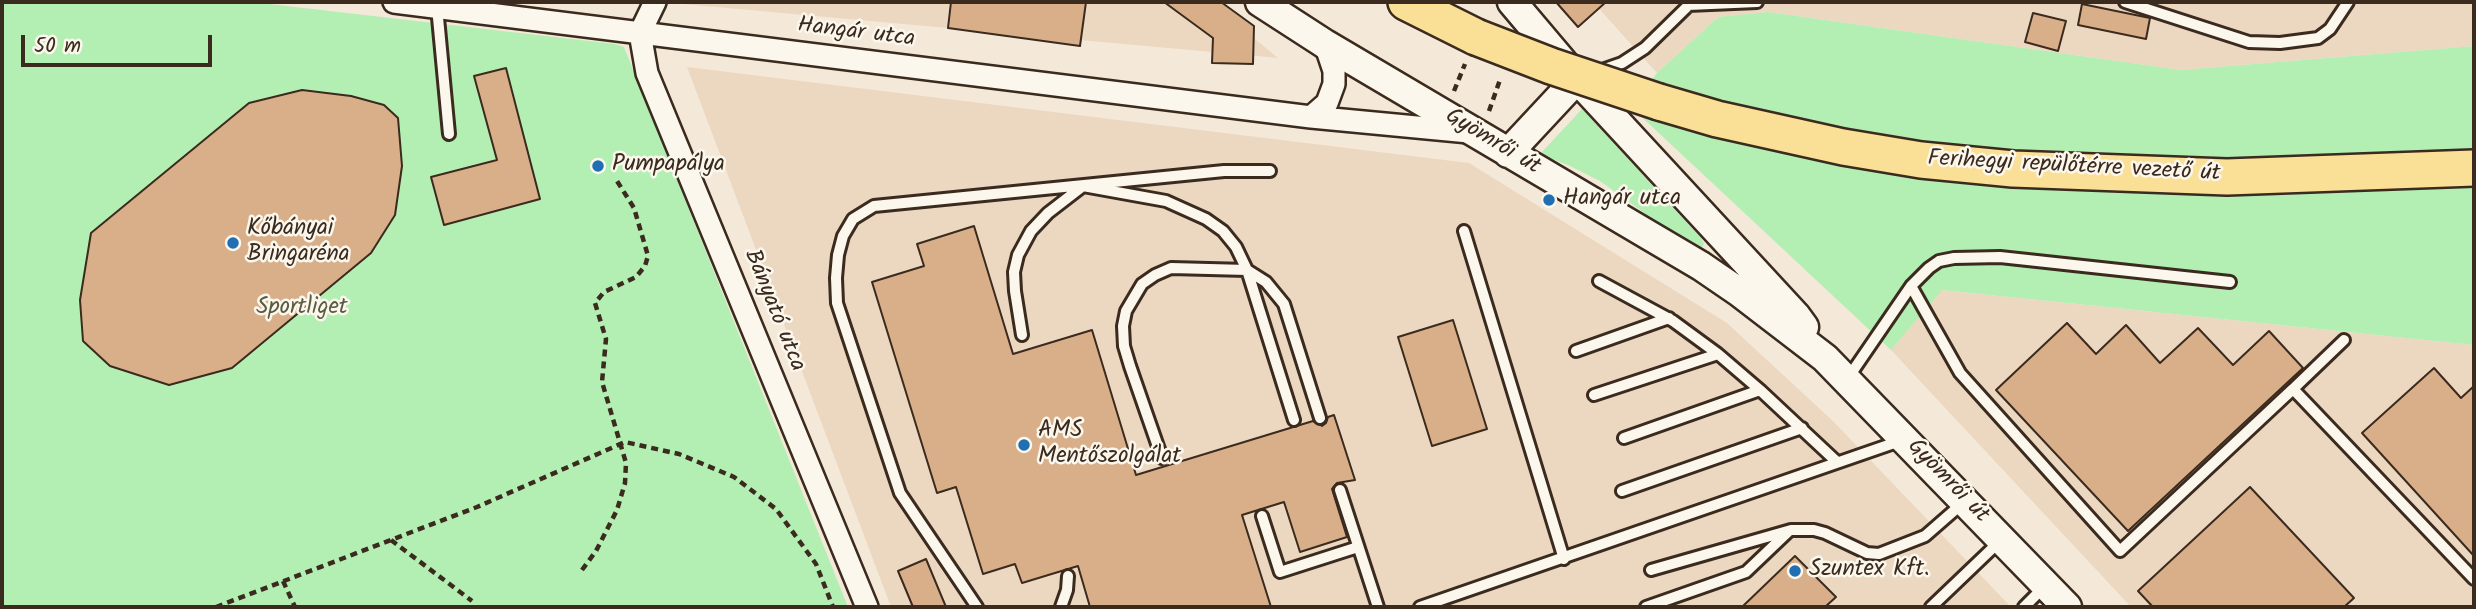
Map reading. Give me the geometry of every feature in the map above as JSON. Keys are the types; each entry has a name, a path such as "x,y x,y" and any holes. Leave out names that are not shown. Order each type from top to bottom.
{"main road":[{"name":"Ferihegyi repülőtérre vezető út","path":"1406,2 1476,37 1551,66 1659,102 1717,119 1843,147 1921,160 2013,169 2227,177 2474,168"}],"street":[{"name":"Hangár utca","path":"394,2 1311,117 1475,132"},
{"path":"640,33 655,2"},
{"name":"Gyömrői út","path":"1260,2 1325,44 1702,266 1825,358 2067,607"},
{"name":"Gyömrői út","path":"1512,2 1577,79 1796,316 1825,358"},
{"name":"Bányató utca","path":"640,33 647,73 867,607"},
{"path":"1311,117 1327,103 1334,84 1334,71 1325,44"},
{"path":"1508,153 1577,79"}],"lane":[{"path":"1577,79 1622,63 1645,48 1690,4 1757,2"},
{"path":"2125,2 2249,42 2280,43 2318,37 2330,29 2348,2"},
{"path":"437,7 449,134"},
{"path":"977,607 900,493 837,303 835,278 840,246 853,219 874,206 1224,171 1270,172"},
{"path":"1022,335 1014,272 1018,255 1031,231 1048,213 1083,186 1166,201 1206,219 1223,231 1236,247 1247,270 1294,420"},
{"path":"1464,231 1564,558"},
{"path":"1847,380 1911,286 1939,261 2000,257 2230,282"},
{"path":"1162,457 1124,346 1123,326 1126,312 1142,284 1171,268 1247,270 1266,282 1284,304 1320,418"},
{"path":"1599,281 1669,318 1718,354 1837,462"},
{"path":"1911,286 1960,373 2120,551 2344,340"},
{"path":"1576,351 1669,318"},
{"path":"1594,395 1718,354"},
{"path":"2293,389 2474,579"},
{"path":"1624,438 1760,390"},
{"path":"1622,491 1802,428"},
{"path":"1420,607 1906,439"},
{"path":"1340,490 1378,607"},
{"path":"1651,570 1791,530 1825,533 1867,553 1878,554 1925,536 1965,501"},
{"path":"1262,516 1280,572 1358,547"},
{"path":"1646,607 1746,572 1791,530"},
{"path":"1931,607 2002,539"},
{"path":"1061,607 1067,590 1068,576"},
{"path":"2024,607 2046,585"}],"path":[{"path":"1453,93 1476,37"},
{"path":"582,570 596,551 617,510 625,483 626,463 602,382 606,339 595,303 604,292 636,277 645,266 648,256 634,208 617,181"},
{"path":"216,607 477,507 625,443 679,454 734,477 776,509 816,564 833,607"},
{"path":"391,540 472,601"},
{"path":"283,581 295,607"}],"shaded area":[{"path":"1210,2 1278,58 672,3"},
{"path":"1593,2 2474,2 2474,46 2181,70 1768,12 1718,17 1657,73"},
{"path":"687,67 1469,163 1727,323 1834,422 2011,607 891,607"},
{"path":"1941,290 2474,345 2474,607 2131,607 1891,350"}],"green space":[{"name":"Sportliget","path":"2,2 252,2 624,47 848,607 2,607"},
{"path":"1768,12 2181,70 2474,46 2474,345 1942,290 1891,350 1631,107 1657,73 1718,17"},
{"path":"1582,109 1701,238 1704,244 1699,252 1656,231 1651,219 1600,181 1543,156 1542,152"}],"building":[{"path":"951,2 1086,2 1080,46 948,28"},
{"path":"1164,2 1221,2 1254,26 1253,64 1212,63 1213,38"},
{"path":"1556,2 1606,2 1578,27"},
{"path":"2082,4 2150,18 2146,39 2078,25"},
{"path":"2033,13 2066,21 2058,51 2025,42"},
{"path":"506,68 540,199 444,225 431,177 497,160 474,76"},
{"name":"Kőbányai Bringaréna","path":"302,90 351,96 384,105 398,118 402,166 395,215 371,253 232,368 169,385 110,366 83,341 80,300 91,233 249,103"},
{"name":"AMS Mentőszolgálat","path":"974,226 1013,354 1092,330 1136,475 1313,421 1322,426 1328,417 1334,415 1355,480 1337,483 1332,489 1347,537 1300,552 1284,502 1242,515 1271,607 1090,607 1078,566 1022,583 1015,564 983,574 956,487 937,493 872,282 924,266 917,244"},
{"path":"1453,320 1487,429 1432,446 1398,337"},
{"path":"2067,323 2096,354 2126,325 2160,363 2198,328 2233,365 2269,331 2303,368 2128,531 1996,390"},
{"path":"2434,368 2461,398 2474,386 2474,556 2362,433"},
{"path":"2250,487 2354,598 2344,607 2153,607 2138,591"},
{"name":"Szuntex Kft.","path":"1795,556 1836,597 1825,607 1742,607"},
{"path":"926,559 946,607 913,607 898,571"}],"place":[{"name":"Pumpapálya","path":"598,166"},
{"name":"Hangár utca","path":"1549,200"},
{"name":"Kőbányai Bringaréna","path":"233,243"},
{"name":"AMS Mentőszolgálat","path":"1024,445"},
{"name":"Szuntex Kft.","path":"1795,571"}]}
